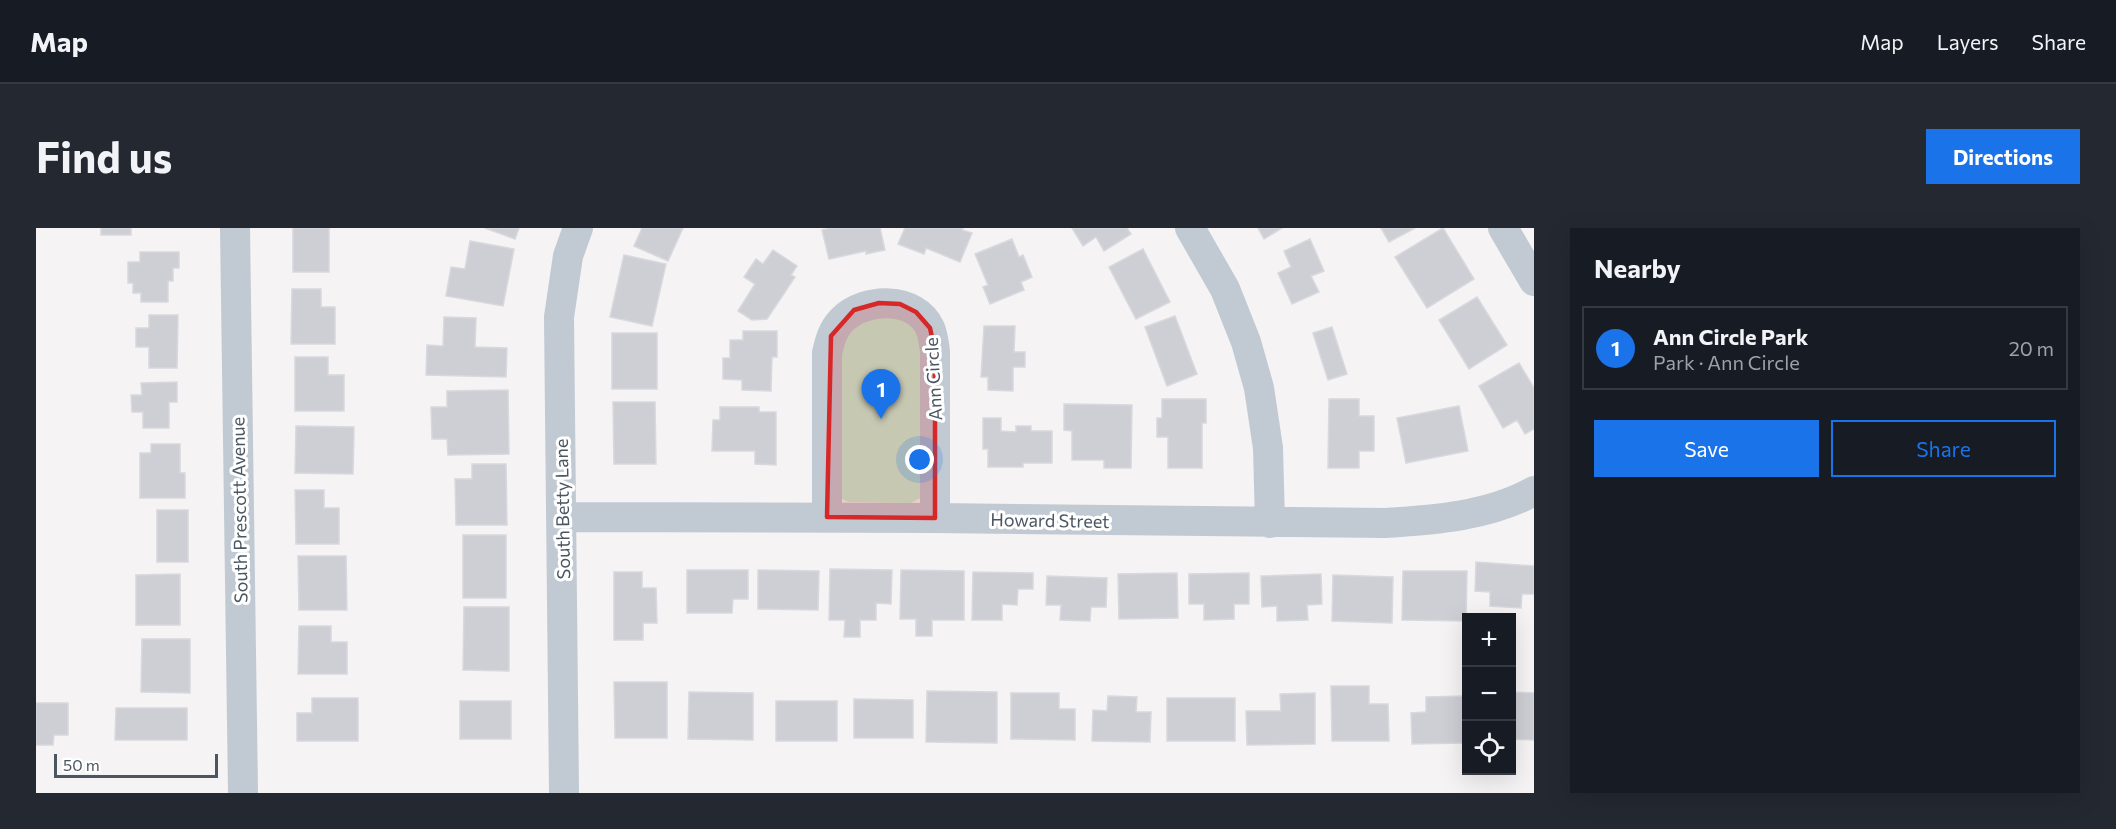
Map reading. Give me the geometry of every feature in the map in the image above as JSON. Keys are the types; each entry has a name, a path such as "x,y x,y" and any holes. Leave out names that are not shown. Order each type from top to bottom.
{"street":[{"name":"South Prescott Avenue","path":"234,228 243,793"},
{"name":"South Betty Lane","path":"564,793 560,316 568,256 578,228"},
{"path":"1191,228 1225,289 1246,342 1259,387 1268,448 1270,523"},
{"path":"1503,228 1534,281"},
{"name":"Ann Circle","path":"827,518 827,353 831,336 842,320 854,310 879,303 900,304 916,312 930,328 935,351 935,518"},
{"name":"Howard Street","path":"562,518 935,518 1385,523 1436,520 1475,512 1534,491"}],"highlighted area":[{"path":"879,303 900,304 916,312 930,328 935,351 935,518 827,517 831,336 854,310"}],"green space":[{"path":"885,313 912,325 920,336 924,489 920,498 911,503 848,502 839,497 839,350 855,323"}],"building":[{"path":"101,228 131,228 131,235 101,235"},
{"path":"293,228 329,228 329,272 293,272"},
{"path":"485,228 519,228 515,239"},
{"path":"642,228 683,228 668,261 634,246"},
{"path":"880,228 885,250 866,254 866,251 829,259 822,230"},
{"path":"905,228 963,228 962,230 972,233 960,262 926,248 924,254 898,244"},
{"path":"1072,228 1127,228 1131,234 1104,251 1096,237 1083,246"},
{"path":"1258,228 1282,228 1264,239"},
{"path":"1381,228 1415,228 1389,242"},
{"path":"1443,228 1474,279 1427,308 1395,257"},
{"path":"1012,239 1019,257 1023,255 1032,277 1021,282 1024,290 990,304 983,287 988,285 975,254"},
{"path":"1310,239 1324,271 1311,276 1319,292 1292,304 1278,273 1291,267 1284,251"},
{"path":"470,241 514,249 503,306 446,296 451,267 465,269"},
{"path":"1143,249 1170,302 1136,319 1109,267"},
{"path":"773,250 797,266 791,275 795,277 767,319 752,320 738,311 755,284 744,277 756,259 763,264"},
{"path":"140,252 179,252 179,268 173,268 173,281 168,281 168,302 141,302 141,293 133,293 133,283 128,283 128,262 140,262"},
{"path":"624,255 666,264 652,326 610,317"},
{"path":"292,289 321,289 321,307 335,307 335,344 291,344"},
{"path":"1477,297 1507,345 1469,369 1439,320"},
{"path":"149,315 178,315 177,368 149,368 149,347 136,347 136,328 149,328"},
{"path":"1175,316 1197,374 1167,386 1145,327"},
{"path":"444,317 476,318 475,347 507,348 506,377 426,375 427,345 443,346"},
{"path":"984,326 1015,326 1014,352 1025,352 1025,367 1013,367 1013,391 988,390 988,377 981,377"},
{"path":"1332,327 1347,374 1328,380 1313,333"},
{"path":"743,331 777,331 777,357 772,357 771,391 742,390 742,380 723,379 723,358 730,358 730,340 743,340"},
{"path":"612,333 657,333 657,389 612,389"},
{"path":"295,357 328,357 328,375 344,375 344,411 295,411"},
{"path":"1519,363 1534,388 1534,429 1525,434 1517,420 1503,428 1479,386"},
{"path":"177,382 177,402 169,402 169,428 143,428 143,412 132,412 131,395 142,395 141,383"},
{"path":"508,390 509,454 448,455 447,439 432,439 431,407 447,407 447,391"},
{"path":"1162,399 1206,399 1206,423 1202,423 1202,468 1168,468 1168,437 1157,437 1157,418 1162,418"},
{"path":"1329,399 1359,399 1359,416 1374,416 1374,451 1359,451 1359,468 1328,468"},
{"path":"613,402 655,402 656,464 614,464"},
{"path":"1064,404 1132,405 1131,468 1104,468 1104,460 1072,460 1072,431 1064,430"},
{"path":"1459,406 1468,451 1406,463 1397,418"},
{"path":"720,407 759,407 759,412 776,412 776,465 755,464 755,451 712,451 713,420 720,420"},
{"path":"983,418 1001,418 1001,431 1016,432 1016,426 1031,426 1031,431 1052,431 1052,463 1023,463 1023,467 988,467 988,449 983,449"},
{"path":"296,426 354,427 353,474 295,473"},
{"path":"151,444 180,444 180,473 185,473 185,498 140,498 140,453 151,453"},
{"path":"472,464 506,464 507,525 456,525 455,479 472,479"},
{"path":"295,490 324,490 324,508 339,508 339,544 296,544"},
{"path":"157,510 188,510 188,562 157,562"},
{"path":"463,535 506,535 506,598 463,598"},
{"path":"298,556 346,556 347,610 299,610"},
{"path":"1476,562 1534,566 1534,594 1522,594 1521,608 1490,606 1490,592 1475,591"},
{"path":"830,569 892,570 891,604 876,603 876,620 860,620 860,637 844,637 845,620 829,620"},
{"path":"687,570 748,570 748,599 733,599 732,613 687,613"},
{"path":"758,570 819,571 818,610 758,609"},
{"path":"901,570 964,571 964,620 932,620 932,636 916,636 916,619 900,619"},
{"path":"1403,571 1467,571 1466,613 1462,613 1462,621 1402,620"},
{"path":"614,572 642,572 642,588 656,588 657,623 643,623 643,640 614,640"},
{"path":"973,572 1033,573 1033,589 1018,589 1017,605 1002,604 1002,620 972,620"},
{"path":"1177,573 1178,618 1119,619 1118,574"},
{"path":"1249,573 1249,604 1234,604 1234,619 1204,620 1204,604 1189,604 1189,574"},
{"path":"180,574 180,625 136,625 136,575"},
{"path":"1321,574 1322,604 1307,605 1308,620 1277,621 1277,606 1262,607 1261,576"},
{"path":"1333,575 1393,577 1392,623 1332,621"},
{"path":"1047,576 1107,578 1106,607 1091,607 1090,621 1060,620 1061,605 1046,605"},
{"path":"464,607 509,607 509,671 463,670"},
{"path":"299,626 331,626 331,642 347,642 347,674 298,674"},
{"path":"142,639 190,639 190,693 141,692"},
{"path":"614,682 667,682 667,738 615,738"},
{"path":"1331,686 1369,686 1369,704 1388,704 1389,741 1332,741"},
{"path":"927,691 997,692 997,743 926,742"},
{"path":"689,692 753,693 753,740 688,739"},
{"path":"1516,692 1534,693 1534,740 1516,739"},
{"path":"1011,693 1059,693 1059,709 1075,709 1075,740 1011,739"},
{"path":"1315,693 1315,744 1247,745 1246,711 1281,711 1280,694"},
{"path":"1108,696 1137,697 1136,712 1151,712 1150,742 1092,741 1093,710 1107,711"},
{"path":"1462,696 1462,743 1412,744 1411,713 1426,712 1426,697"},
{"path":"312,698 358,698 358,741 297,741 297,713 312,713"},
{"path":"1167,698 1235,698 1235,741 1167,741"},
{"path":"854,699 913,700 913,738 854,738"},
{"path":"460,701 511,701 511,739 460,739"},
{"path":"776,701 837,701 837,741 776,741"},
{"path":"36,703 68,703 68,735 54,735 53,745 36,745"},
{"path":"116,708 187,708 187,740 115,740"}],"place":[{"name":"Ann Circle Park","path":"881,419"}]}
